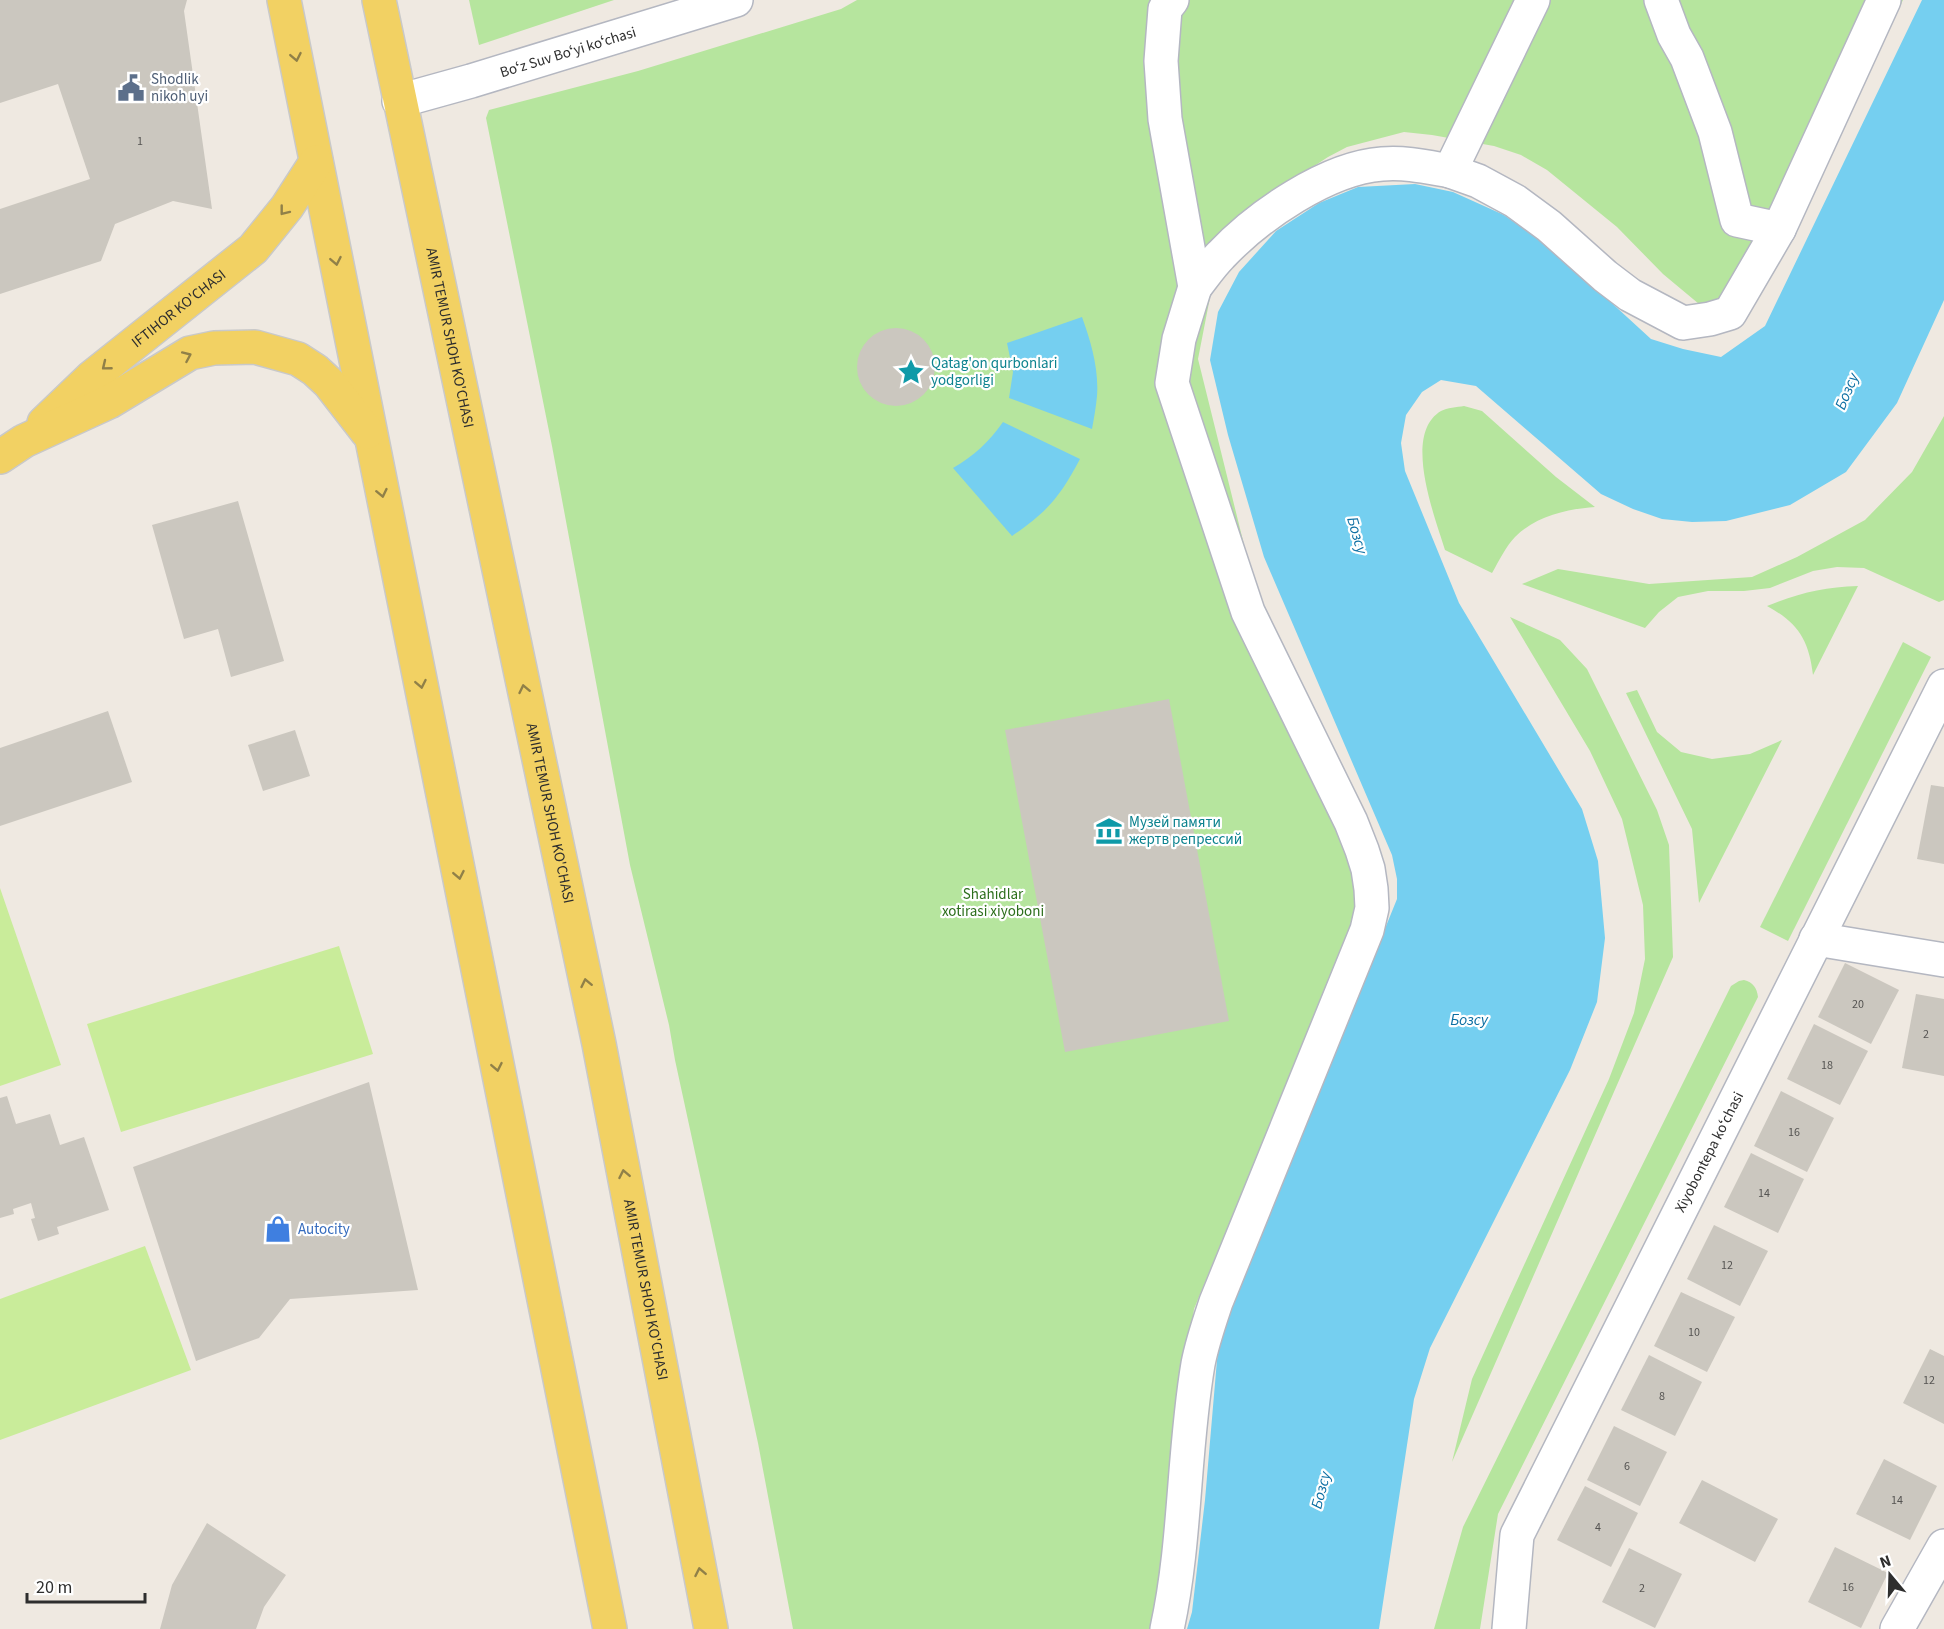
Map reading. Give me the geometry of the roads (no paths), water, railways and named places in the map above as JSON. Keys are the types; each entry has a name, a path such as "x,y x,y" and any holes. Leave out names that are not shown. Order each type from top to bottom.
{"main road":[{"path":"284,0 610,1629"},
{"name":"AMIR TEMUR SHOH KO'CHASI","path":"379,0 599,1044 711,1629"},
{"name":"IFTIHOR KO'CHASI","path":"12,449 92,377 253,249 287,207 316,162"},
{"name":"IFTIHOR KO'CHASI","path":"12,449 110,402 190,353 239,346 286,354 315,370 370,436"}],"street":[{"name":"Boʻz Suv Boʻyi koʻchasi","path":"399,101 736,0"},
{"path":"1172,0 1165,9 1161,61 1166,119 1195,287"},
{"path":"1450,171 1533,0"},
{"path":"1661,0 1674,35 1687,58 1715,132 1737,220 1779,229"},
{"path":"1167,1629 1173,1601 1198,1364 1206,1333 1224,1281 1367,930 1372,908 1368,868 1362,850 1351,822 1248,612 1172,383 1179,339 1195,287 1221,255 1259,221 1301,192 1347,172 1380,164 1410,163 1450,171 1515,201 1550,225 1605,276 1630,295 1683,323 1730,313 1779,229 1884,0"},
{"name":"Xiyobontepa koʻchasi","path":"1509,1629 1517,1535 1944,686"},
{"path":"1816,939 1944,960"},
{"path":"1897,1629 1944,1546"}],"water":[{"name":"Бозсу","path":"1922,0 1944,0 1944,300 1897,403 1846,472 1790,505 1726,521 1692,522 1662,519 1601,494 1476,386 1441,380 1422,392 1406,415 1401,443 1405,471 1459,603 1582,809 1598,861 1605,938 1597,1002 1570,1070 1430,1348 1414,1399 1379,1629 1187,1629 1192,1612 1205,1500 1217,1360 1227,1307 1307,1121 1397,899 1397,879 1392,855 1264,557 1228,435 1210,360 1218,312 1239,272 1276,231 1319,203 1358,187 1415,184 1453,192 1504,215 1555,251 1651,339 1721,357 1765,326"},
{"path":"1082,317 1097,376 1097,396 1092,429 1009,398 1013,372 1007,343"},
{"path":"1003,422 1080,459 1052,503 1012,536 953,468 981,448"}],"place":[{"name":"Shodlik nikoh uyi","path":"131,88"},
{"name":"Qatag'on qurbonlari yodgorligi","path":"911,372"},
{"name":"Музей памяти жертв репрессий","path":"1109,831"},
{"name":"Autocity","path":"278,1229"}],"park label":[{"name":"Shahidlar xotirasi xiyoboni","path":"993,902"}]}
